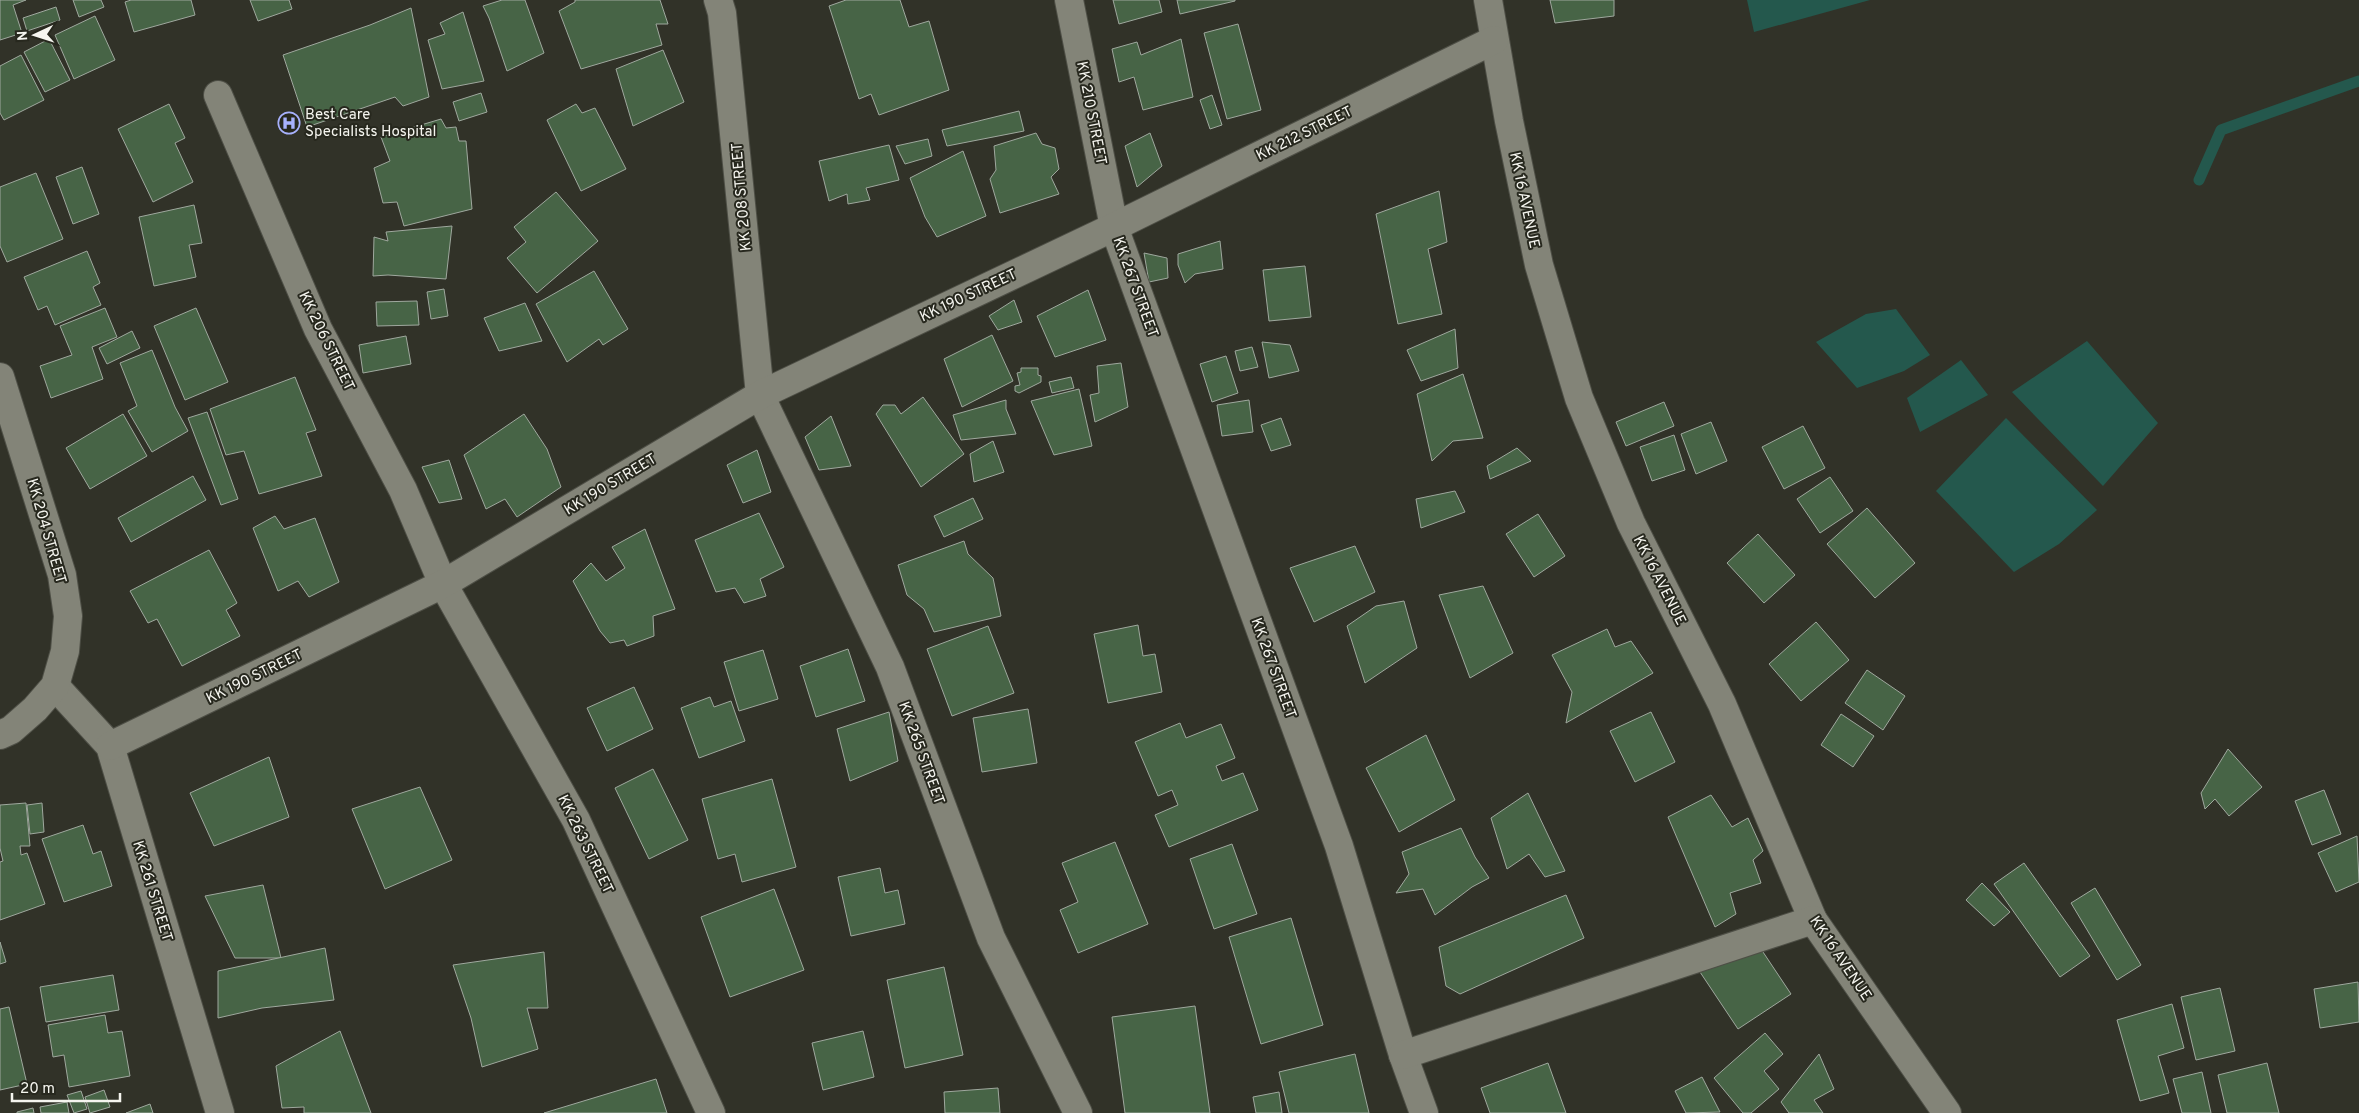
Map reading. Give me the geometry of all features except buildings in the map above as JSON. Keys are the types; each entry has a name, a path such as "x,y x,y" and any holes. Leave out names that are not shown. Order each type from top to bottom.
{"street":[{"name":"KK 208 STREET","path":"718,0 722,13 737,149 760,395"},
{"name":"KK 210 STREET","path":"1070,0 1114,227"},
{"name":"KK 16 AVENUE","path":"1488,0 1508,121 1539,265 1579,398 1631,523 1722,704 1813,920 1947,1113"},
{"name":"KK 212 STREET","path":"1114,227 1494,40"},
{"name":"KK 206 STREET","path":"218,95 318,329 403,490 442,584"},
{"name":"KK 190 STREET","path":"110,746 442,584 760,395 1114,227"},
{"name":"KK 267 STREET","path":"1114,227 1339,846 1403,1055 1424,1113"},
{"name":"KK 204 STREET","path":"0,377 62,575 68,616 65,651 55,686 35,709 11,730 0,735"},
{"name":"KK 265 STREET","path":"760,395 890,667 991,938 1078,1113"},
{"name":"KK 263 STREET","path":"442,584 576,820 711,1113"},
{"name":"KK 261 STREET","path":"55,686 110,746 220,1113"},
{"path":"1403,1055 1813,920"}],"water":[{"path":"1747,0 1870,0 1754,32"},
{"path":"1896,309 1930,355 1904,371 1857,388 1816,342 1866,314"},
{"path":"2087,341 2158,423 2103,486 2012,392"},
{"path":"1961,360 1988,395 1920,432 1907,398"},
{"path":"2006,418 2097,510 2059,544 2014,572 1936,491"}],"waterway":[{"path":"2199,180 2221,130 2359,81"}],"place":[{"name":"Best Care Specialists Hospital","path":"289,123"}]}
